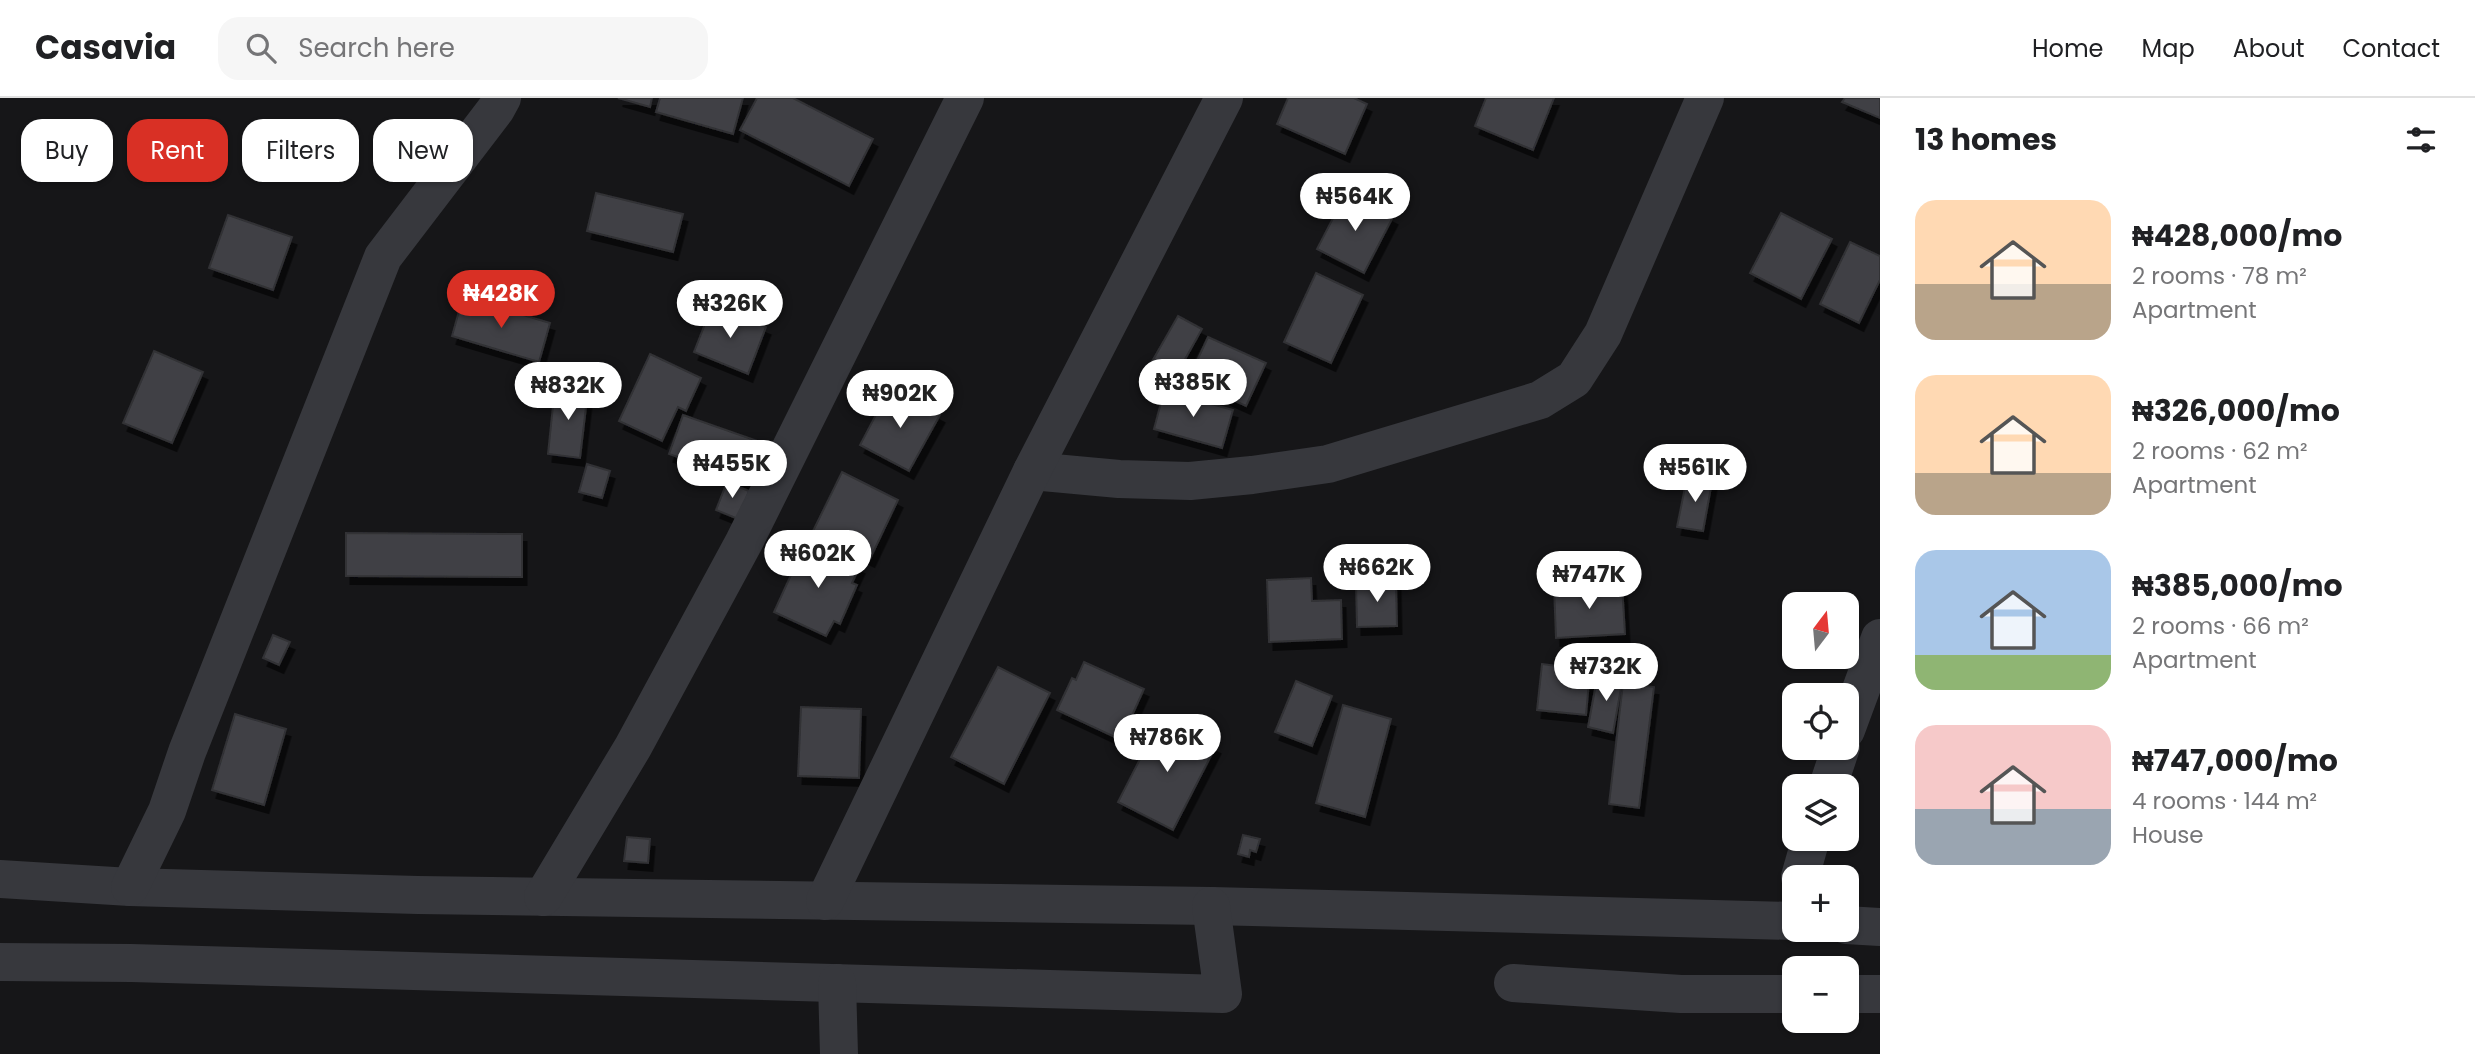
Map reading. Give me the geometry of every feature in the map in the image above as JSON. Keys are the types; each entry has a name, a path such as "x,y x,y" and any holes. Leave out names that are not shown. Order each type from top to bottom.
{"street":[{"path":"130,887 167,811 192,739 383,257 502,98"},
{"path":"543,897 634,747 732,565 965,98"},
{"path":"825,901 1032,471 1224,98"},
{"path":"1032,471 1119,479 1190,481 1252,475 1328,464 1540,400 1573,379 1603,334 1705,98"},
{"path":"1859,695 1880,638"},
{"path":"0,879 130,887 543,897 1782,913"},
{"path":"0,962 131,963 1223,994 1211,906"},
{"path":"1859,926 1880,927"},
{"path":"837,983 839,1054"},
{"path":"1513,983 1681,994 1782,994"},
{"path":"1859,994 1880,994"}],"building":[{"path":"618,98 652,98 650,107"},
{"path":"660,98 743,98 733,134 656,112"},
{"path":"757,98 793,98 873,139 849,186 740,130"},
{"path":"1288,98 1354,98 1367,104 1345,154 1277,124"},
{"path":"1486,98 1554,98 1533,150 1475,126"},
{"path":"1845,98 1880,98 1880,118 1842,102"},
{"path":"596,193 683,214 673,252 587,231"},
{"path":"1346,193 1393,217 1364,273 1317,249"},
{"path":"1781,213 1832,239 1801,299 1750,273"},
{"path":"228,215 292,237 273,290 209,268"},
{"path":"1850,242 1880,256 1880,280 1859,323 1820,304"},
{"path":"1316,273 1363,295 1331,363 1284,342"},
{"path":"463,297 550,323 539,362 452,336"},
{"path":"712,306 766,327 748,374 694,352"},
{"path":"1178,316 1202,329 1174,379 1150,365"},
{"path":"1208,337 1266,363 1246,406 1188,380"},
{"path":"154,351 203,372 172,443 123,423"},
{"path":"650,354 701,378 686,411 678,407 662,441 619,421"},
{"path":"555,386 588,390 580,458 548,454"},
{"path":"890,388 940,415 909,471 860,445"},
{"path":"1164,391 1233,410 1222,448 1154,429"},
{"path":"683,415 763,443 749,483 669,454"},
{"path":"587,464 610,471 602,498 579,492"},
{"path":"842,472 898,500 870,559 813,531"},
{"path":"1687,477 1712,482 1703,531 1677,527"},
{"path":"727,482 749,491 738,519 716,510"},
{"path":"346,533 522,534 522,577 346,576"},
{"path":"806,542 860,566 852,583 857,585 840,624 834,621 826,636 774,612"},
{"path":"1311,578 1312,601 1341,600 1342,639 1269,642 1267,580"},
{"path":"1396,582 1397,626 1357,627 1356,583"},
{"path":"1622,584 1625,634 1556,638 1554,587"},
{"path":"273,635 290,642 279,665 263,658"},
{"path":"1084,662 1144,689 1121,740 1057,710 1072,678 1076,680"},
{"path":"1542,664 1590,670 1586,715 1537,710"},
{"path":"998,667 1050,693 1004,784 951,757"},
{"path":"1598,673 1623,677 1613,733 1588,727"},
{"path":"1296,681 1332,696 1312,746 1275,732"},
{"path":"1623,683 1654,687 1639,808 1609,804"},
{"path":"1343,705 1391,719 1365,817 1316,803"},
{"path":"801,707 861,709 859,778 798,776"},
{"path":"235,714 286,729 264,805 212,790"},
{"path":"1161,718 1216,746 1173,830 1118,802"},
{"path":"1243,835 1260,839 1256,852 1250,850 1249,857 1238,854"},
{"path":"627,837 650,839 648,863 624,861"}]}
